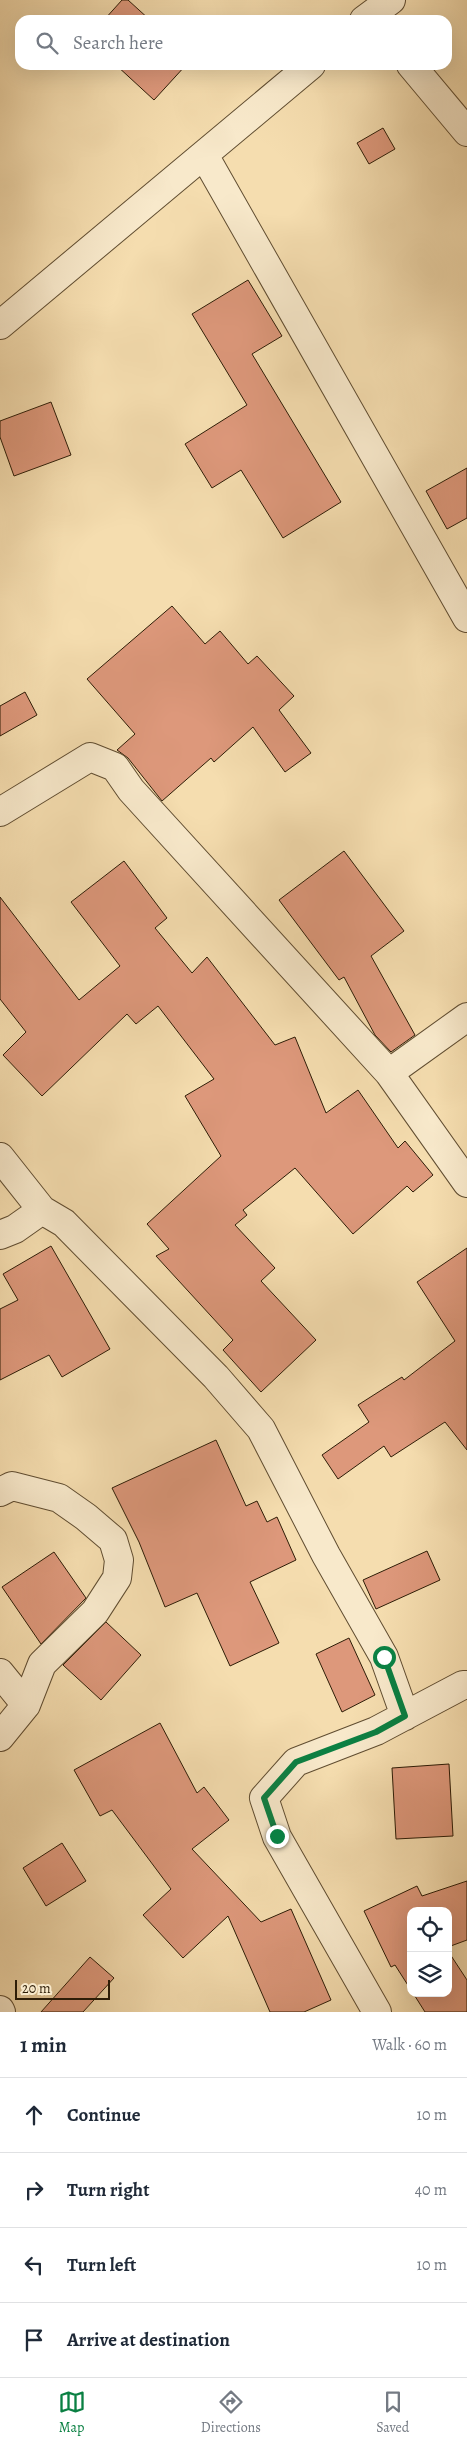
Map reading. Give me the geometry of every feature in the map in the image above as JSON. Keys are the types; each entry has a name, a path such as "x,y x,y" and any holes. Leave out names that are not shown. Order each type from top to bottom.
{"street":[{"path":"373,15 391,0"},
{"path":"0,324 305,70"},
{"path":"415,70 467,132"},
{"path":"204,155 467,618"},
{"path":"0,812 90,757 115,767 131,790 388,1072 467,1183"},
{"path":"388,1072 467,1017"},
{"path":"0,1157 42,1210 64,1223 216,1377 261,1430 326,1555 384,1657 405,1716"},
{"path":"0,1235 15,1229 42,1210"},
{"path":"0,1492 12,1486 59,1498 86,1517 113,1540 119,1560 117,1578 95,1612 42,1664 26,1705 0,1737"},
{"path":"0,1674 26,1705"},
{"path":"377,2012 277,1836 264,1798 296,1762 376,1732 463,1685 467,1685"}],"building":[{"path":"122,0 128,0 144,15 108,15"},
{"path":"121,70 181,70 154,100"},
{"path":"383,128 395,149 369,164 357,143"},
{"path":"248,280 282,336 252,354 341,502 283,538 241,470 212,488 185,444 247,405 192,314"},
{"path":"51,402 71,455 14,476 0,437 0,421"},
{"path":"467,468 467,518 447,529 426,491"},
{"path":"172,606 205,644 220,631 248,664 257,656 294,696 279,710 311,753 285,772 253,727 214,762 211,758 162,801 128,758 117,750 135,734 87,679"},
{"path":"25,692 37,715 0,736 0,706"},
{"path":"344,851 404,931 371,956 415,1035 391,1052 375,1035 344,977 339,980 279,900"},
{"path":"124,861 167,918 155,928 192,973 207,957 275,1045 295,1037 326,1113 358,1090 398,1148 405,1141 433,1175 413,1192 407,1186 353,1234 295,1168 243,1210 247,1215 235,1225 275,1268 261,1281 316,1340 261,1392 223,1350 233,1340 156,1256 169,1249 147,1224 221,1156 185,1096 214,1079 158,1006 136,1024 127,1014 42,1096 3,1055 26,1032 0,999 0,897 79,1000 120,966 71,902"},
{"path":"51,1246 110,1349 62,1377 49,1355 0,1380 0,1309 18,1300 3,1274"},
{"path":"467,1248 467,1450 445,1422 391,1457 384,1446 338,1479 322,1455 369,1422 358,1405 402,1377 404,1380 455,1341 417,1282"},
{"path":"216,1440 246,1506 257,1501 267,1522 277,1517 296,1560 250,1582 279,1643 230,1666 197,1593 165,1607 139,1542 112,1488"},
{"path":"427,1551 440,1580 376,1609 363,1580"},
{"path":"54,1552 86,1598 41,1644 2,1587"},
{"path":"106,1622 141,1655 101,1700 63,1665"},
{"path":"349,1638 375,1695 342,1712 316,1654"},
{"path":"160,1723 197,1793 204,1787 229,1820 192,1849 261,1922 291,1909 331,2000 304,2012 270,2012 228,1916 183,1958 143,1915 171,1889 112,1810 100,1816 74,1770"},
{"path":"449,1764 453,1836 396,1839 392,1768"},
{"path":"62,1843 86,1881 46,1906 23,1868"},
{"path":"467,1881 467,1940 452,1946 452,1907 407,1907 407,1984 395,1965 391,1967 364,1911 417,1886 422,1896"},
{"path":"90,1957 114,1978 83,2012 41,2012"},
{"path":"452,1957 467,1980 467,2012 425,2012 416,1997 452,1997"}],"route":[{"path":"277,1836 264,1798 296,1762 376,1732 405,1716 384,1657"}]}
